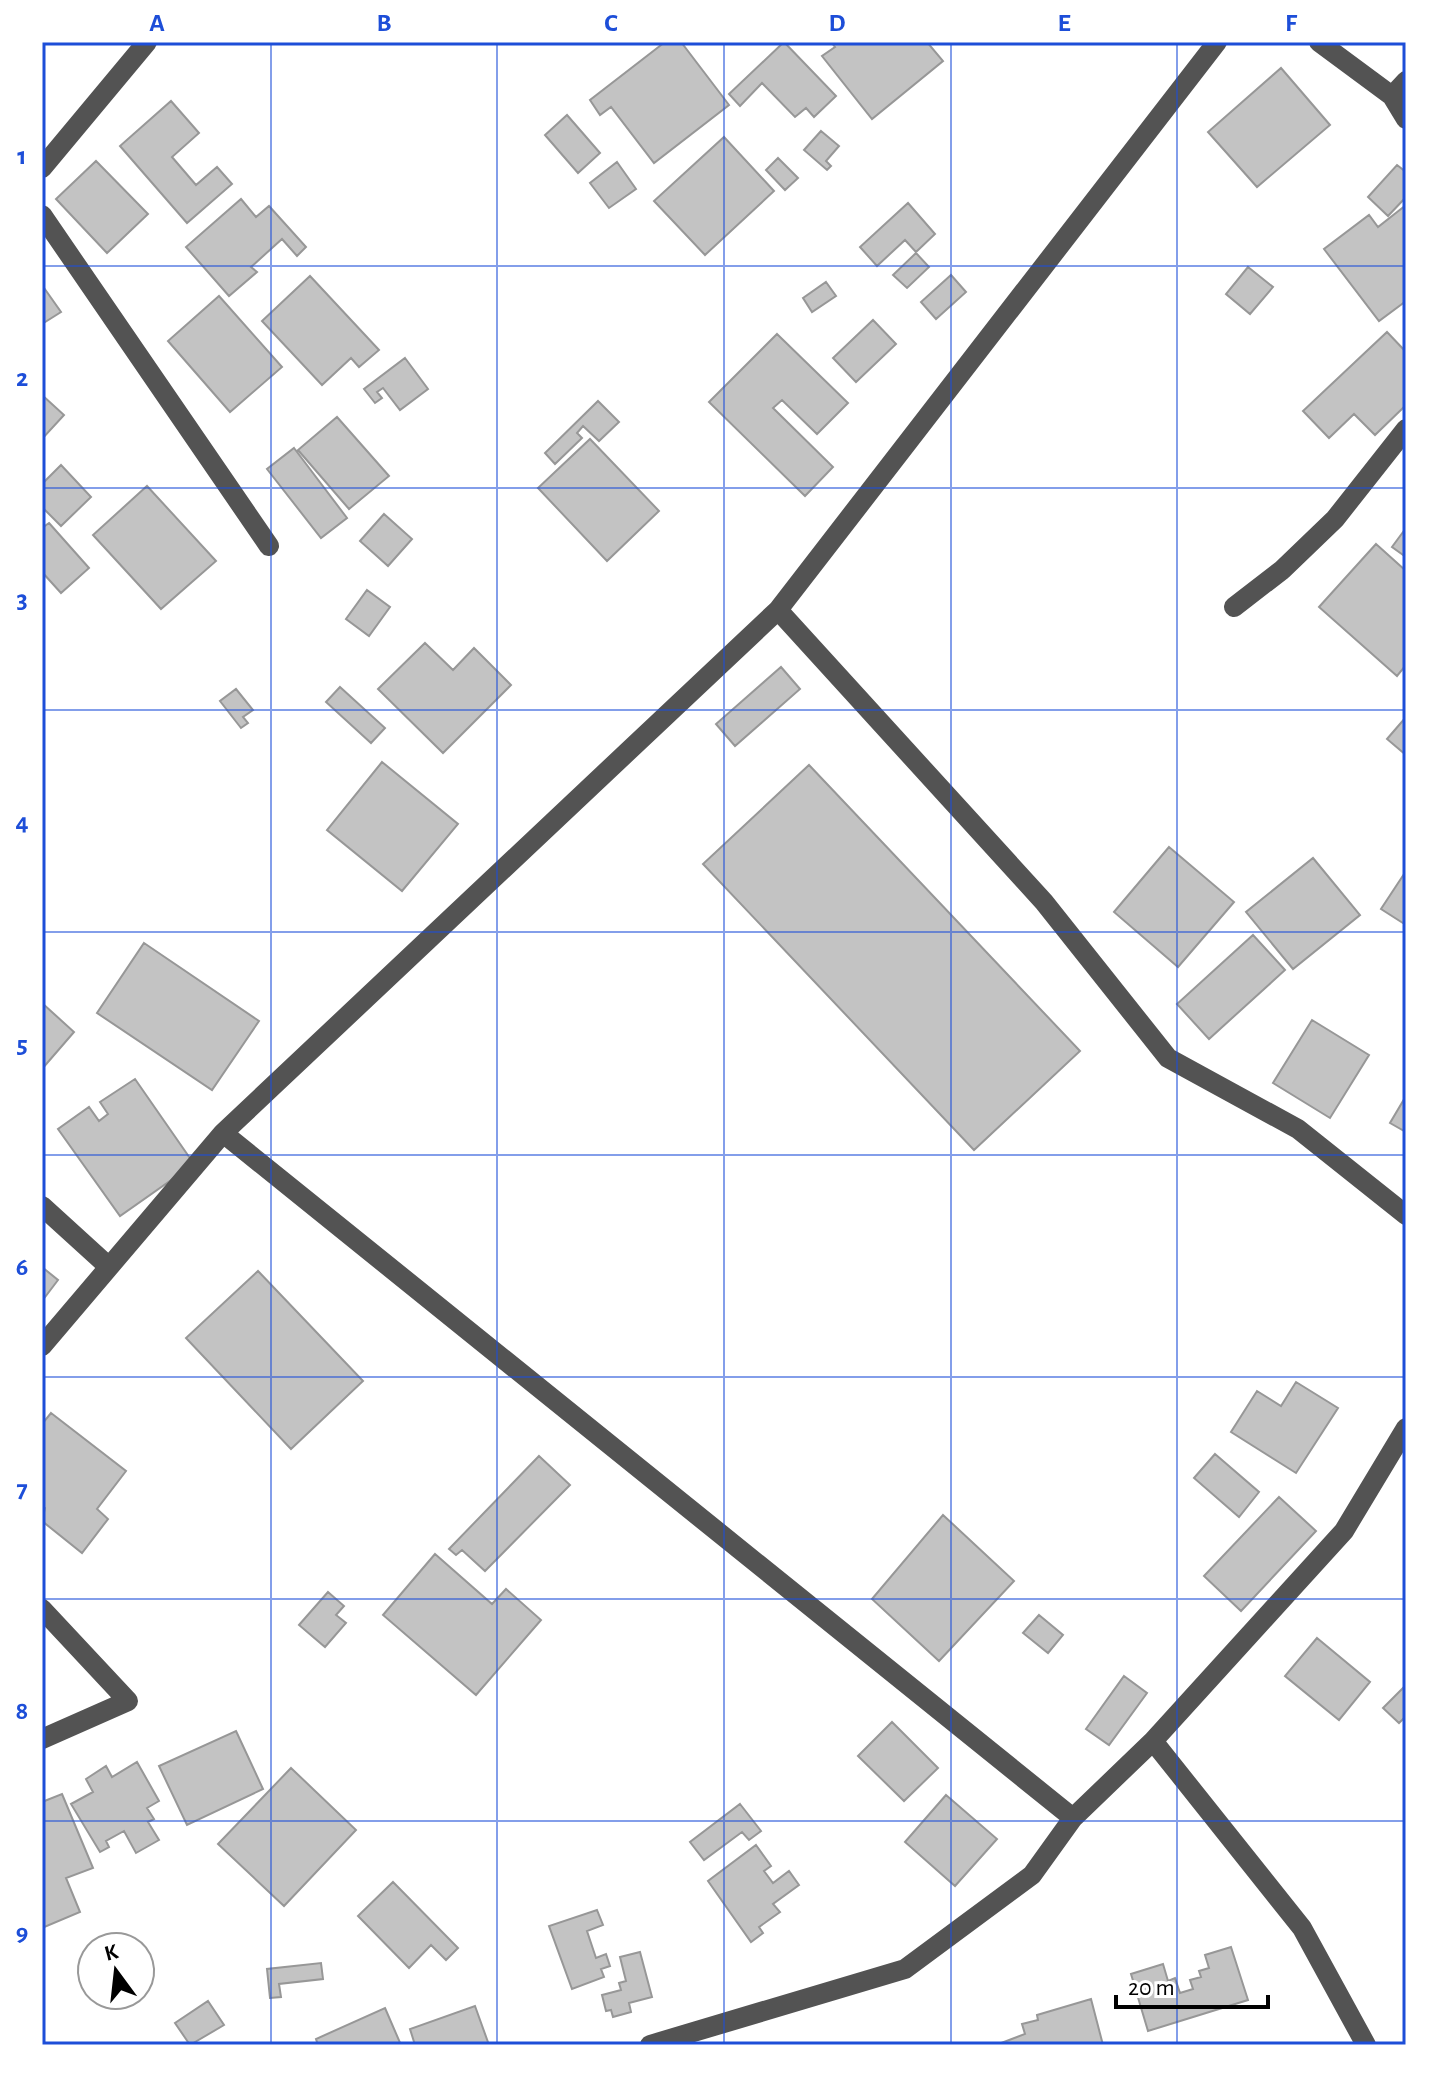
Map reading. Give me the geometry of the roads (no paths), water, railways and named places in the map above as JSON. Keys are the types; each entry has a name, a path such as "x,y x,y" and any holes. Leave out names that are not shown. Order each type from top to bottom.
{"street":[{"path":"42,168 147,42"},
{"path":"42,1346 223,1133 778,610 1217,42"},
{"path":"1319,42 1399,88 1406,119"},
{"path":"42,215 269,546"},
{"path":"1234,607 1282,570 1335,519 1406,429"},
{"path":"778,610 1044,902 1168,1058 1298,1129 1406,1215"},
{"path":"223,1133 1073,1818"},
{"path":"42,1206 109,1267"},
{"path":"650,2045 905,1969 1032,1875 1073,1818 1153,1741 1344,1531 1406,1428"},
{"path":"42,1609 128,1701 42,1739"},
{"path":"1153,1741 1302,1928 1366,2045"}]}
